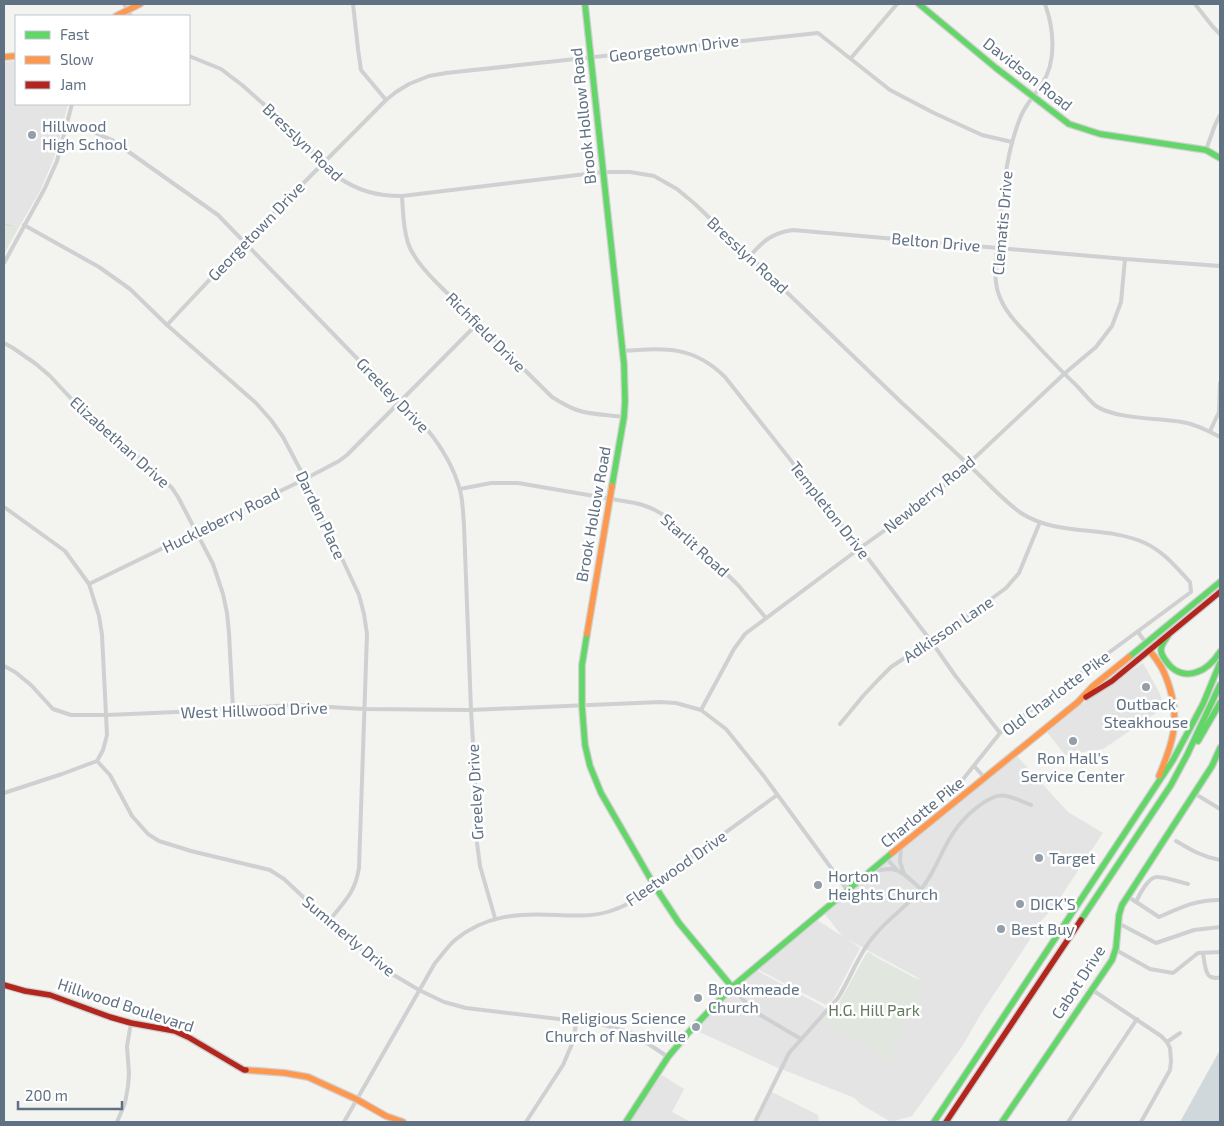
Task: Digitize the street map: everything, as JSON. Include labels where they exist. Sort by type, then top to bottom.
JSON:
[{"type":"main road","points":[[118,15],[140,4]]},
{"type":"main road","name":"Brook Hollow Road","points":[[585,4],[626,401],[582,665],[582,706],[585,745],[595,781],[654,885],[679,923],[732,987]]},
{"type":"main road","name":"Davidson Road","points":[[919,4],[996,68],[1069,124],[1116,137],[1206,150],[1220,158]]},
{"type":"main road","name":"Charlotte Pike","points":[[1078,702],[1093,686],[1220,582]]},
{"type":"main road","name":"Charlotte Pike","points":[[626,1122],[668,1057],[732,987],[886,858],[1078,702],[1112,681],[1220,592]]},
{"type":"main road","points":[[1168,636],[1162,644],[1162,655],[1171,669],[1179,672],[1190,674],[1201,671],[1208,667],[1220,652]]},
{"type":"main road","points":[[1146,644],[1164,670],[1174,698],[1177,715],[1171,747],[1146,802]]},
{"type":"main road","points":[[934,1122],[1173,760],[1202,704],[1220,663]]},
{"type":"main road","points":[[946,1122],[1171,785],[1220,685]]},
{"type":"main road","points":[[1187,755],[1204,732],[1220,703]]},
{"type":"main road","name":"Cabot Drive","points":[[1002,1122],[1112,960],[1116,950],[1119,915],[1122,904],[1212,766],[1220,748]]},
{"type":"main road","name":"Hillwood Boulevard","points":[[4,985],[50,995],[131,1023],[156,1027],[184,1035],[244,1070],[308,1077],[356,1099],[386,1116],[403,1122]]},
{"type":"street","points":[[124,4],[130,15]]},
{"type":"street","points":[[353,4],[361,70],[386,100]]},
{"type":"street","points":[[851,58],[897,4]]},
{"type":"street","name":"Clematis Drive","points":[[1045,4],[1052,27],[1050,66],[1044,82],[1021,115],[1012,142],[1004,180],[996,283],[1003,305],[1008,314],[1097,406],[1112,413],[1184,422],[1210,431],[1220,437]]},
{"type":"street","points":[[1195,4],[1220,34]]},
{"type":"street","name":"Georgetown Drive","points":[[167,325],[244,243],[386,100],[410,84],[429,76],[818,33],[890,90],[982,135],[1012,142]]},
{"type":"street","name":"Bresslyn Road","points":[[190,56],[221,69],[242,85],[340,178],[364,191],[402,196],[603,172],[640,173],[654,176],[666,182],[677,189],[750,256],[944,443],[1020,512],[1040,522],[1060,527],[1107,532],[1129,537],[1146,543],[1171,561],[1190,582],[1190,592],[1138,632]]},
{"type":"street","points":[[4,263],[45,188],[57,161],[72,105]]},
{"type":"street","points":[[1206,150],[1220,115]]},
{"type":"street","name":"Greeley Drive","points":[[67,123],[112,140],[218,215],[377,378],[420,419],[439,444],[460,489],[462,500],[475,774],[476,835],[480,866],[495,918]]},
{"type":"street","name":"Richfield Drive","points":[[402,196],[406,233],[414,256],[423,268],[477,324],[552,397],[566,406],[586,412],[624,417]]},
{"type":"street","name":"Darden Place","points":[[24,225],[100,267],[138,296],[167,325],[256,403],[283,437],[305,479],[318,512],[359,595],[367,634],[359,868],[356,882],[349,897],[329,921]]},
{"type":"street","name":"Belton Drive","points":[[750,256],[766,239],[783,231],[793,230],[1220,266]]},
{"type":"street","name":"Newberry Road","points":[[701,710],[734,649],[745,634],[930,498],[1064,374],[1096,347],[1112,326],[1121,302],[1125,259]]},
{"type":"street","name":"Huckleberry Road","points":[[89,584],[305,479],[347,456],[477,324]]},
{"type":"street","name":"Elizabethan Drive","points":[[4,343],[38,366],[78,406],[149,466],[172,488],[180,500],[213,564],[223,594],[229,632],[233,709]]},
{"type":"street","name":"Templeton Drive","points":[[622,351],[648,349],[676,350],[695,356],[715,367],[731,384],[860,548],[1000,733]]},
{"type":"street","points":[[1210,431],[1219,412],[1220,383]]},
{"type":"street","name":"Starlit Road","points":[[460,489],[491,482],[518,483],[610,498],[653,508],[666,516],[738,585],[766,618]]},
{"type":"street","points":[[4,506],[65,551],[89,584],[99,616],[102,635],[107,735],[104,750],[97,761],[4,793]]},
{"type":"street","name":"Adkisson Lane","points":[[840,724],[863,696],[892,667],[1006,588],[1019,573],[1040,522]]},
{"type":"street","points":[[1138,632],[1146,644]]},
{"type":"street","name":"Old Charlotte Pike","points":[[960,783],[1000,733],[1138,632]]},
{"type":"street","name":"West Hillwood Drive","points":[[4,666],[31,685],[53,709],[71,715],[106,715],[293,705],[365,709],[471,710],[660,702],[676,703],[701,710]]},
{"type":"street","points":[[701,710],[726,729],[763,775],[848,891]]},
{"type":"street","name":"Summerly Drive","points":[[97,761],[110,775],[132,816],[148,834],[159,841],[191,851],[270,870],[284,879],[347,938],[392,974],[419,990],[444,1002],[466,1008],[601,1024],[632,1033],[668,1057]]},
{"type":"street","points":[[974,766],[985,778]]},
{"type":"street","points":[[1194,793],[1220,809]]},
{"type":"street","name":"Fleetwood Drive","points":[[344,1122],[435,962],[455,940],[495,918],[529,914],[588,915],[604,913],[622,906],[654,885],[777,795]]},
{"type":"street","points":[[755,1122],[789,1053],[838,998],[865,947],[921,889],[934,870],[950,837],[960,824],[983,803],[998,796],[1006,796],[1030,805]]},
{"type":"street","points":[[1176,841],[1208,858],[1220,860]]},
{"type":"street","points":[[901,847],[900,862],[904,874]]},
{"type":"street","points":[[886,858],[898,872]]},
{"type":"street","points":[[870,872],[892,869],[904,874],[921,889]]},
{"type":"street","points":[[1136,902],[1140,893],[1152,879],[1157,877],[1188,884]]},
{"type":"street","points":[[1127,896],[1159,917],[1189,904],[1206,900],[1220,900]]},
{"type":"street","points":[[1118,923],[1156,943],[1194,930],[1220,927]]},
{"type":"street","points":[[1116,950],[1150,969],[1173,973],[1198,953],[1220,952]]},
{"type":"street","points":[[1203,953],[1208,976],[1220,978]]},
{"type":"street","points":[[732,987],[757,1013],[801,1040]]},
{"type":"street","points":[[1091,989],[1161,1036],[1170,1048],[1170,1070],[1141,1122]]},
{"type":"street","points":[[1068,1122],[1137,1019]]},
{"type":"street","points":[[526,1122],[563,1065],[572,1044],[577,1020]]},
{"type":"street","points":[[116,1122],[125,1103],[128,1086],[127,1046],[131,1023]]},
{"type":"street","points":[[1167,1042],[1180,1033]]},
{"type":"shaded area","name":"Hillwood High School","points":[[15,61],[15,105],[68,105],[56,152],[49,170],[40,191],[19,227],[4,219],[4,62]]},
{"type":"shaded area","points":[[1143,663],[1165,707],[1103,749],[1065,755],[1047,732],[1076,708]]},
{"type":"shaded area","points":[[1016,755],[1068,812],[1103,833],[1056,904],[1042,920],[963,1045],[912,1116],[891,1122],[859,1103],[855,1098],[776,1067],[695,1030],[724,999],[756,970],[822,1006],[881,1051],[922,980],[847,939],[860,948],[833,1000],[826,1005],[757,969],[817,920],[842,936],[824,913]]},
{"type":"shaded area","points":[[1220,1050],[1220,1122],[1180,1122]]},
{"type":"shaded area","points":[[662,1075],[684,1089],[672,1112],[691,1122],[629,1122],[641,1102]]},
{"type":"shaded area","points":[[772,1092],[818,1115],[819,1122],[757,1122]]},
{"type":"green space","points":[[4,219],[19,227],[4,254]]},
{"type":"green space","name":"H.G. Hill Park","points":[[868,952],[915,978],[923,980],[890,1056],[887,1060],[881,1062],[875,1062],[879,1053],[823,1023],[825,1018],[836,1007]]},
{"type":"waterway","points":[[4,224],[11,226]]},
{"type":"traffic: fast","points":[[585,4],[624,364],[624,417],[612,486]]},
{"type":"traffic: fast","points":[[919,4],[996,68],[1069,124],[1100,134],[1206,150],[1220,158]]},
{"type":"traffic: fast","points":[[1129,657],[1220,582]]},
{"type":"traffic: fast","points":[[587,634],[582,665],[582,706],[585,745],[590,766],[601,793],[654,885],[679,923],[732,987]]},
{"type":"traffic: fast","points":[[1168,636],[1163,643],[1161,653],[1169,665],[1179,672],[1188,674],[1201,671],[1220,652]]},
{"type":"traffic: fast","points":[[934,1122],[1173,760],[1203,704],[1220,663]]},
{"type":"traffic: fast","points":[[1081,920],[1171,785],[1220,685]]},
{"type":"traffic: fast","points":[[1198,741],[1220,703]]},
{"type":"traffic: fast","points":[[1002,1122],[1112,960],[1116,948],[1119,915],[1122,905],[1212,766],[1220,748]]},
{"type":"traffic: fast","points":[[626,1122],[668,1057],[732,987],[892,853]]},
{"type":"traffic: slow","points":[[118,15],[140,4]]},
{"type":"traffic: slow","points":[[4,57],[15,56]]},
{"type":"traffic: slow","points":[[587,634],[612,486]]},
{"type":"traffic: slow","points":[[1150,651],[1166,678],[1173,701],[1174,712],[1171,744],[1159,776]]},
{"type":"traffic: slow","points":[[892,853],[1078,702],[1093,686],[1129,657]]},
{"type":"traffic: slow","points":[[246,1070],[308,1077],[356,1099],[386,1116],[403,1122]]},
{"type":"traffic: jam","points":[[1086,697],[1112,681],[1220,592]]},
{"type":"traffic: jam","points":[[946,1122],[1081,920]]},
{"type":"traffic: jam","points":[[4,985],[50,995],[131,1023],[175,1031],[246,1070]]},
{"type":"place","name":"Hillwood High School","points":[[32,135]]},
{"type":"place","name":"Outback Steakhouse","points":[[1146,687]]},
{"type":"place","name":"Ron Hall's Service Center","points":[[1073,741]]},
{"type":"place","name":"Target","points":[[1039,858]]},
{"type":"place","name":"Horton Heights Church","points":[[818,885]]},
{"type":"place","name":"DICK’S","points":[[1020,904]]},
{"type":"place","name":"Best Buy","points":[[1001,929]]},
{"type":"place","name":"Brookmeade Church","points":[[698,998]]},
{"type":"place","name":"Religious Science Church of Nashville","points":[[696,1027]]}]
